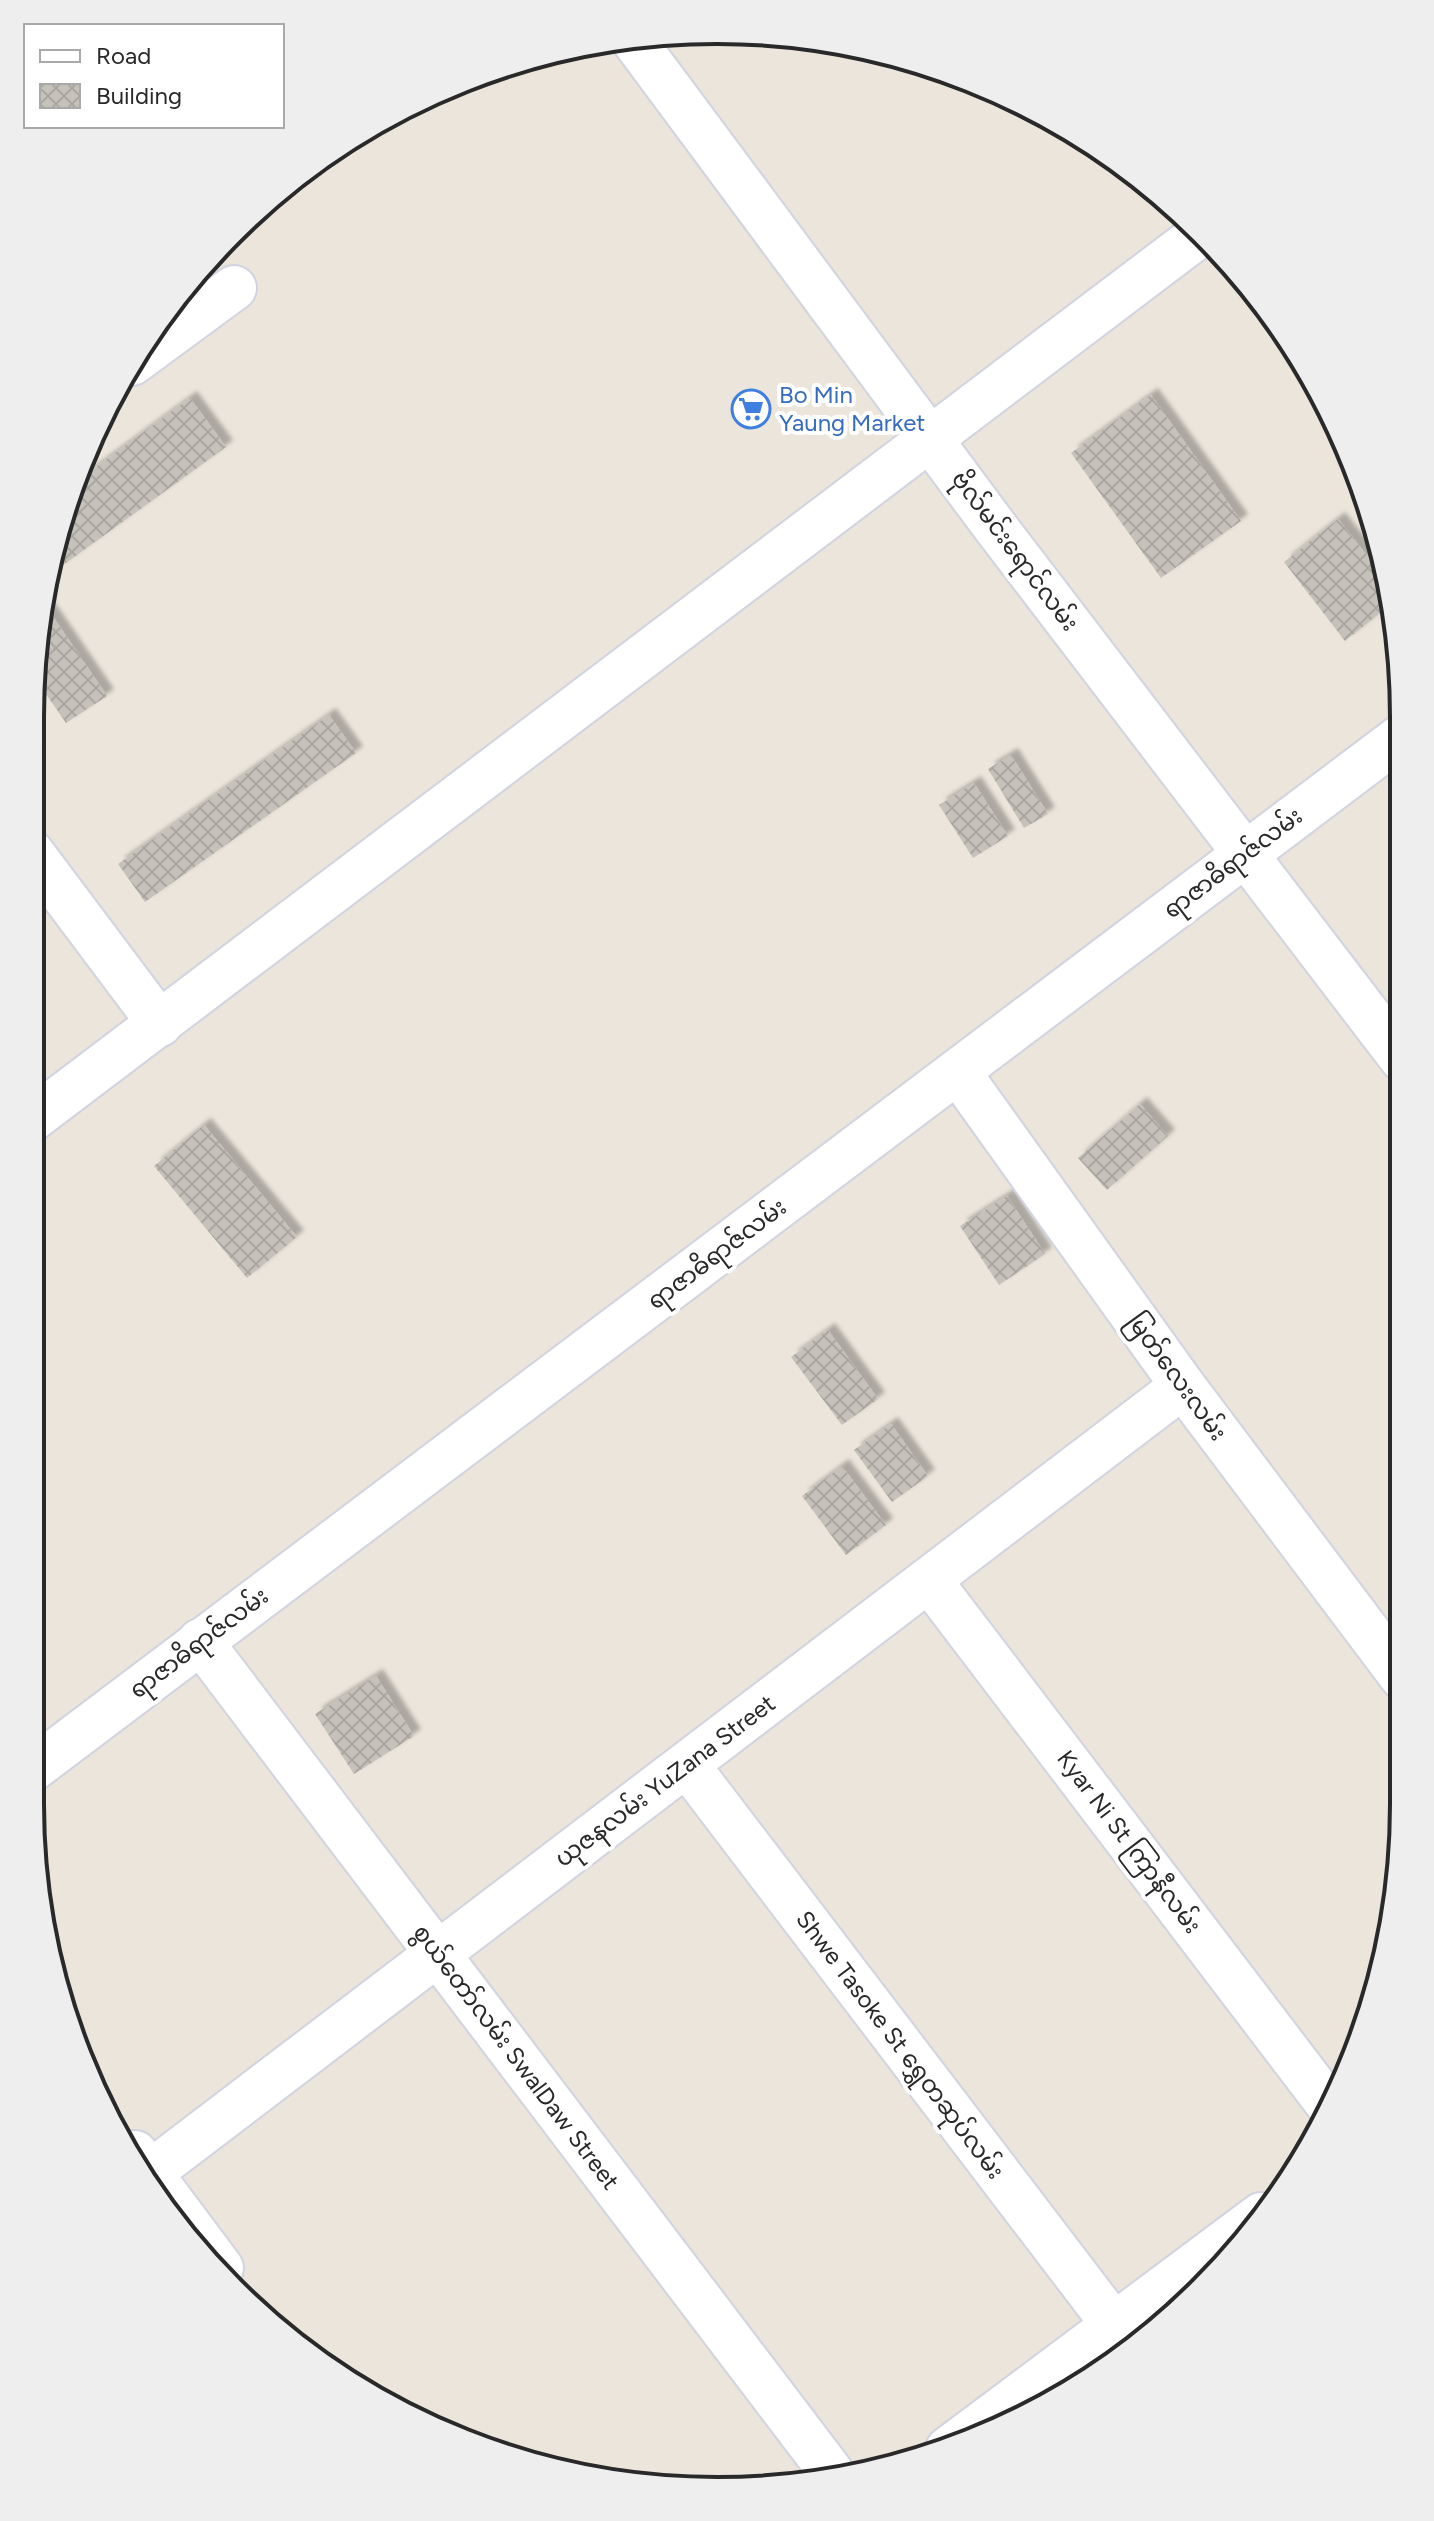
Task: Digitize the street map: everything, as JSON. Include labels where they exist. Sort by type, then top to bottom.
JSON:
[{"type":"street","name":"ဗိုလ်မင်းရောင်လမ်း","points":[[640,49],[996,528],[1390,1044]]},
{"type":"street","points":[[44,1110],[1192,240]]},
{"type":"street","points":[[155,346],[234,288]]},
{"type":"street","name":"ရာဇာဓိရာဇ်လမ်း","points":[[44,1760],[958,1072],[1230,838],[1390,743]]},
{"type":"street","points":[[44,869],[160,1024]]},
{"type":"street","name":"မြတ်လေးလမ်း","points":[[958,1072],[1183,1386],[1390,1661]]},
{"type":"street","name":"ယုဇနလမ်း YuZana Street","points":[[148,2164],[438,1954],[1183,1386]]},
{"type":"street","name":"Kyar Ni St ကြာနီလမ်း","points":[[929,1580],[1323,2097]]},
{"type":"street","name":"စွယ်တော်လမ်း SwalDaw Street","points":[[200,1641],[827,2467]]},
{"type":"street","name":"Shwe Tasoke St ရွှေတဆုပ်လမ်း","points":[[687,1765],[1114,2325]]},
{"type":"street","points":[[985,2422],[1233,2236]]},
{"type":"building","points":[[1151,395],[1241,521],[1161,578],[1071,453]]},
{"type":"building","points":[[190,398],[226,447],[62,566],[91,471]]},
{"type":"building","points":[[1338,519],[1371,561],[1381,612],[1345,641],[1284,562]]},
{"type":"building","points":[[52,616],[107,696],[66,723],[45,692]]},
{"type":"building","points":[[329,715],[356,753],[145,902],[118,864]]},
{"type":"building","points":[[1011,755],[1048,814],[1024,828],[988,769]]},
{"type":"building","points":[[974,783],[1008,836],[973,858],[939,805]]},
{"type":"building","points":[[1140,1104],[1168,1136],[1107,1190],[1078,1158]]},
{"type":"building","points":[[204,1125],[297,1237],[247,1278],[154,1166]]},
{"type":"building","points":[[1007,1196],[1045,1254],[999,1285],[960,1226]]},
{"type":"building","points":[[828,1330],[878,1399],[842,1425],[791,1357]]},
{"type":"building","points":[[891,1424],[928,1476],[892,1502],[854,1450]]},
{"type":"building","points":[[842,1466],[886,1525],[846,1555],[802,1496]]},
{"type":"building","points":[[376,1676],[414,1736],[354,1774],[315,1714]]},
{"type":"place","name":"Bo Min Yaung Market","points":[[751,409]]}]
